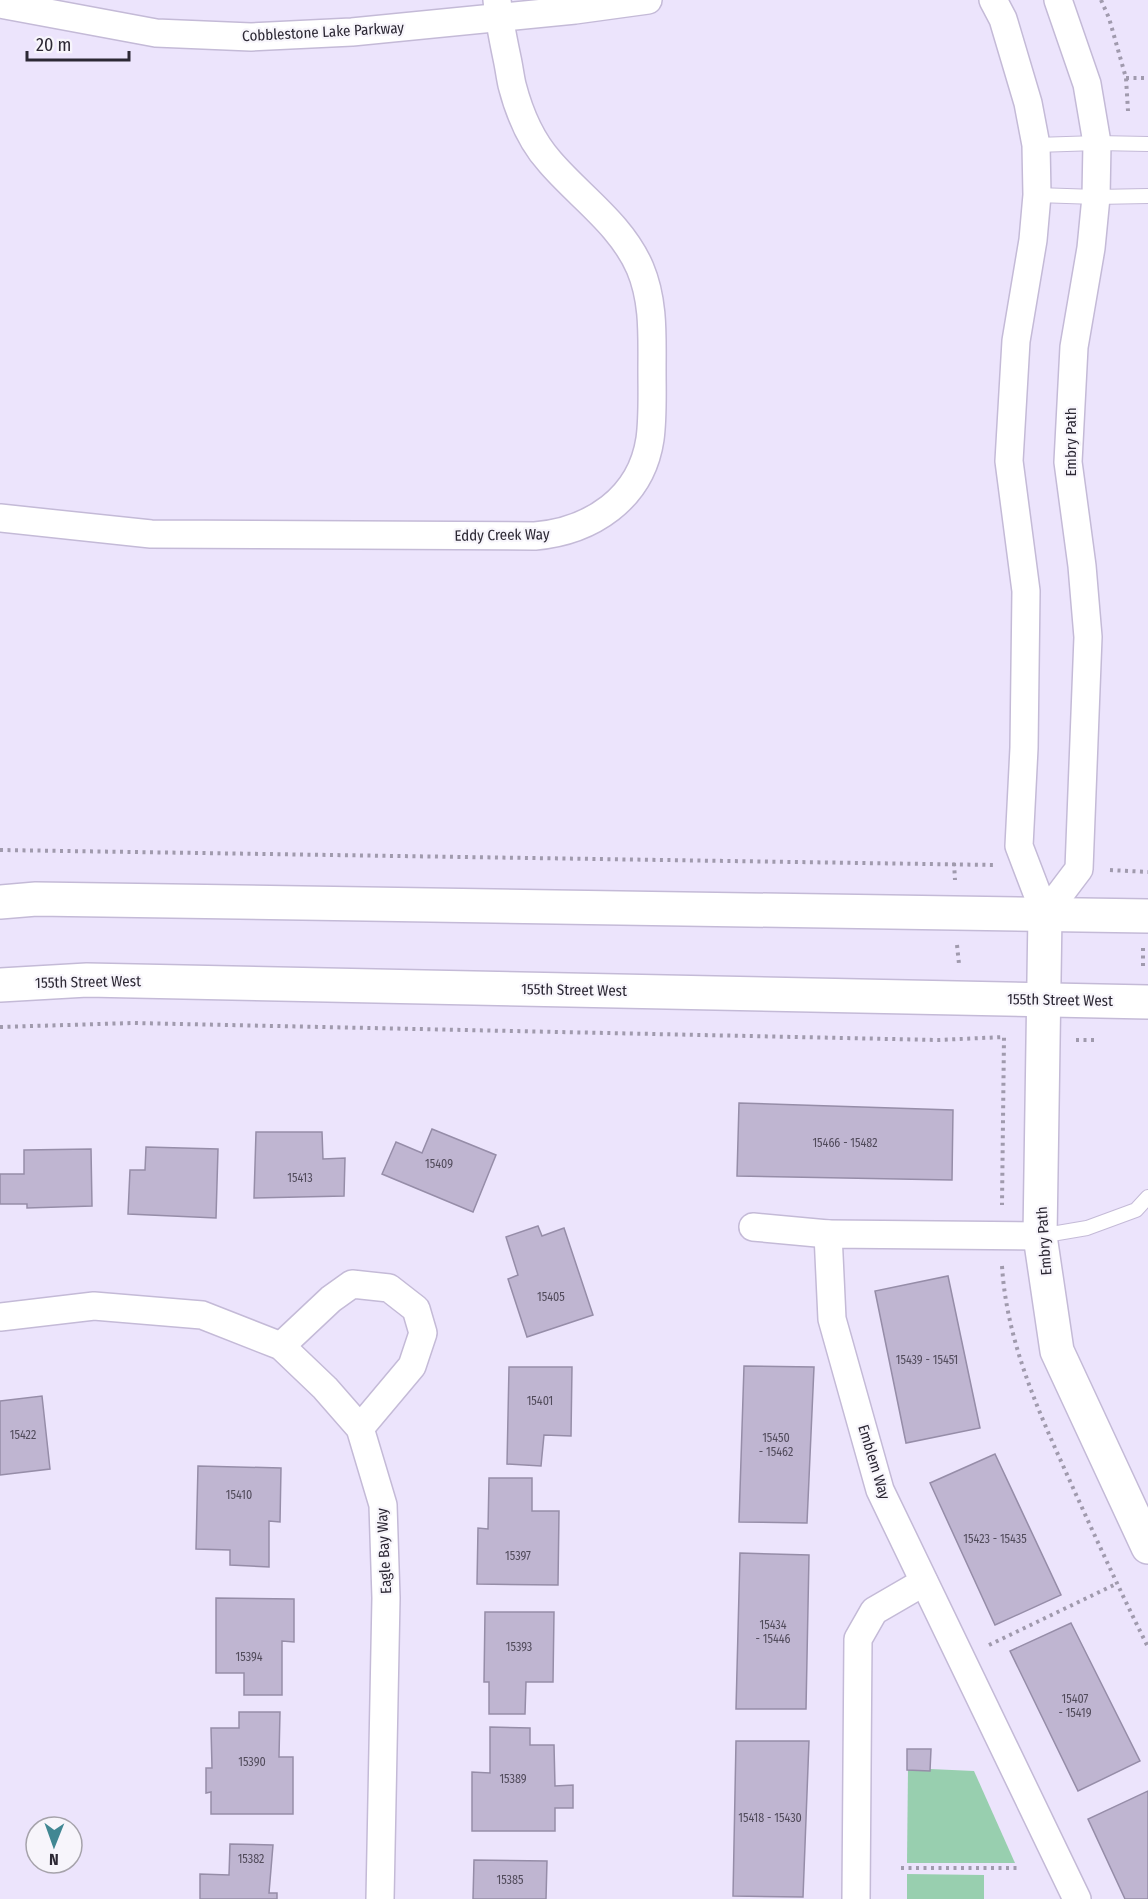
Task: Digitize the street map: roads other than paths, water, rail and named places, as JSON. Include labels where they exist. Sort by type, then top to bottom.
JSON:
[{"type":"street","name":"Cobblestone Lake Parkway","points":[[0,4],[156,33],[208,37],[251,37],[352,32],[498,9],[648,0]]},
{"type":"street","name":"Embry Path","points":[[993,0],[1003,19],[1028,103],[1036,145],[1037,195],[1033,240],[1016,341],[1009,461],[1026,591],[1024,748],[1019,846],[1045,914],[1040,1236],[1057,1351],[1148,1546]]},
{"type":"street","name":"Embry Path","points":[[1045,914],[1079,869],[1088,637],[1082,566],[1068,462],[1074,347],[1091,248],[1096,197],[1097,143],[1087,84],[1058,0]]},
{"type":"street","name":"Eddy Creek Way","points":[[0,518],[151,534],[535,536],[565,532],[592,521],[624,495],[644,461],[650,441],[652,330],[647,288],[631,249],[619,231],[548,160],[532,137],[520,112],[512,85],[498,9]]},
{"type":"street","points":[[0,902],[36,899],[1145,916]]},
{"type":"street","name":"155th Street West","points":[[0,986],[99,980],[1139,1001]]},
{"type":"street","points":[[753,1227],[828,1234],[1040,1236]]},
{"type":"street","name":"Emblem Way","points":[[828,1234],[832,1319],[880,1490],[1077,1899]]},
{"type":"street","points":[[281,1346],[331,1299],[352,1284],[389,1288],[416,1309],[423,1332],[412,1366],[360,1428]]},
{"type":"street","name":"Eagle Bay Way","points":[[0,1317],[94,1306],[202,1315],[281,1346],[325,1388],[360,1428],[383,1505],[386,1598],[380,1899]]},
{"type":"street","points":[[856,1899],[858,1639],[874,1611],[924,1582]]},
{"type":"lane","points":[[1036,145],[1148,144]]},
{"type":"lane","points":[[1037,195],[1148,196]]},
{"type":"lane","points":[[1040,1236],[1087,1228],[1126,1214],[1136,1210],[1148,1197]]}]
